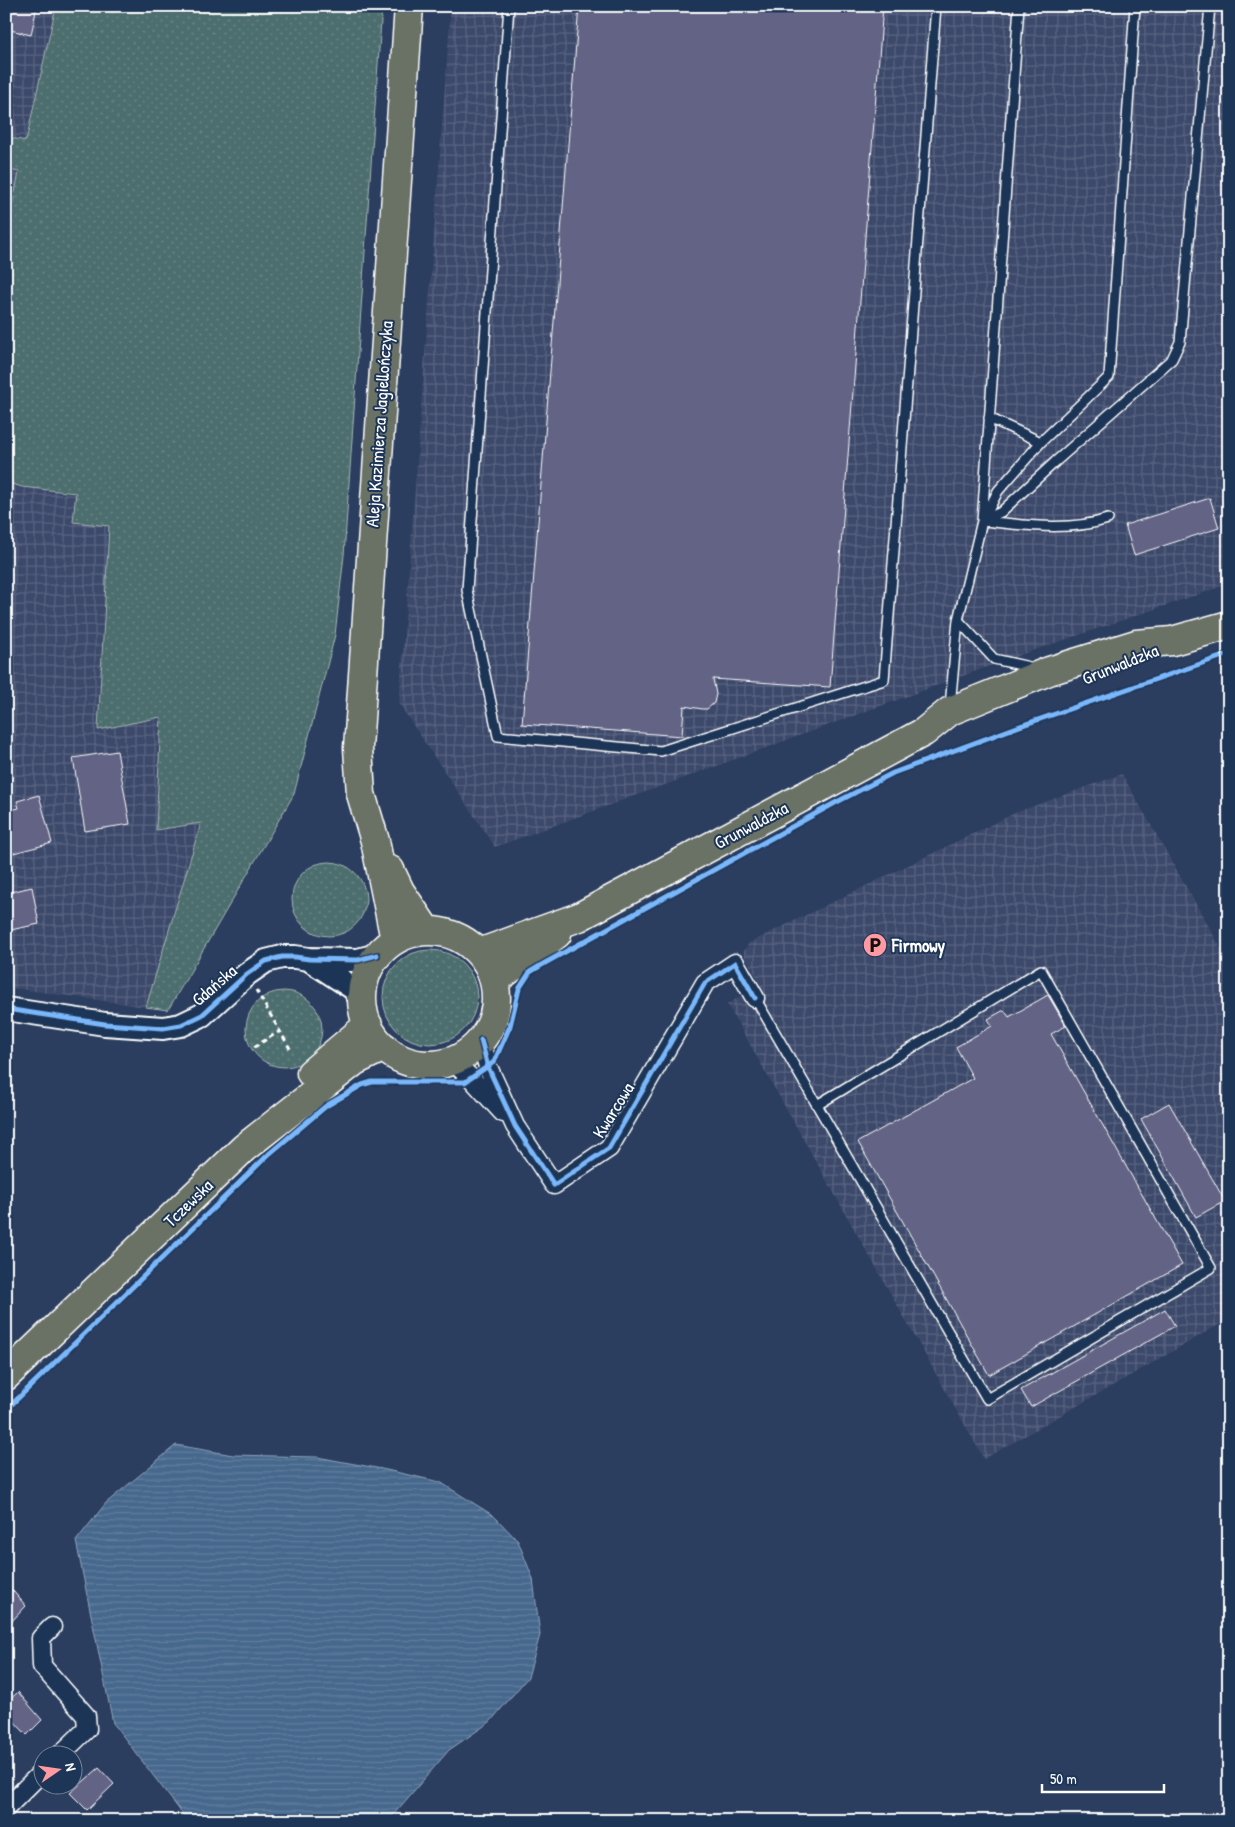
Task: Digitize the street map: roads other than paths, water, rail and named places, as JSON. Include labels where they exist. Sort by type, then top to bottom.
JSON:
[{"type":"main road","name":"Aleja Kazimierza Jagiellończyka","points":[[408,6],[358,748],[361,794],[375,841],[400,891],[427,931]]},
{"type":"main road","name":"Grunwaldzka","points":[[494,981],[578,918],[924,732],[950,711],[1049,671],[1136,644],[1172,641],[1229,625]]},
{"type":"main road","name":"Grunwaldzka","points":[[924,732],[955,727],[1009,704],[1148,656],[1172,641]]},
{"type":"main road","name":"Aleja Kazimierza Jagiellończyka","points":[[375,841],[386,948]]},
{"type":"main road","name":"Grunwaldzka","points":[[478,952],[578,918]]},
{"type":"main road","points":[[427,931],[455,936],[464,940],[478,952],[488,966],[494,981],[496,997],[495,1012],[490,1027],[481,1040],[463,1056],[452,1061],[434,1065],[416,1064],[399,1057],[384,1047],[374,1037],[365,1013],[366,976],[386,948],[410,933],[427,931]]},
{"type":"main road","name":"Tczewska","points":[[6,1353],[365,1013]]},
{"type":"main road","name":"Tczewska","points":[[6,1376],[244,1148],[355,1061],[384,1047]]},
{"type":"street","name":"Gdańska","points":[[6,1009],[105,1024],[163,1028],[181,1025],[202,1015],[247,974],[266,961],[282,956],[309,959],[358,960],[386,948]]},
{"type":"street","name":"Gdańska","points":[[309,959],[353,988],[365,1013]]},
{"type":"street","name":"Kwarcowa","points":[[481,1040],[488,1067],[515,1126],[554,1185],[609,1148],[705,983],[734,963],[755,998]]},
{"type":"street","name":"Kwarcowa","points":[[452,1061],[471,1078],[515,1126]]},
{"type":"street","points":[[52,1627],[41,1638],[42,1666],[86,1716],[86,1729],[70,1744]]},
{"type":"street","points":[[6,1808],[32,1782]]},
{"type":"lane","points":[[509,6],[467,590],[498,736],[660,751],[884,680],[936,6]]},
{"type":"lane","points":[[950,711],[958,620],[982,521],[1019,6]]},
{"type":"lane","points":[[982,521],[998,491],[1040,442],[1109,377],[1135,6]]},
{"type":"lane","points":[[982,521],[1001,512],[1172,359],[1176,353],[1180,342],[1210,6]]},
{"type":"lane","points":[[989,418],[1040,442]]},
{"type":"lane","points":[[982,521],[1032,526],[1085,525],[1108,519]]},
{"type":"lane","points":[[958,620],[994,659],[1049,671]]},
{"type":"lane","points":[[755,998],[987,1399],[1210,1268],[1041,970],[817,1105]]},
{"type":"place","name":"Firmowy","points":[[875,945]]}]
